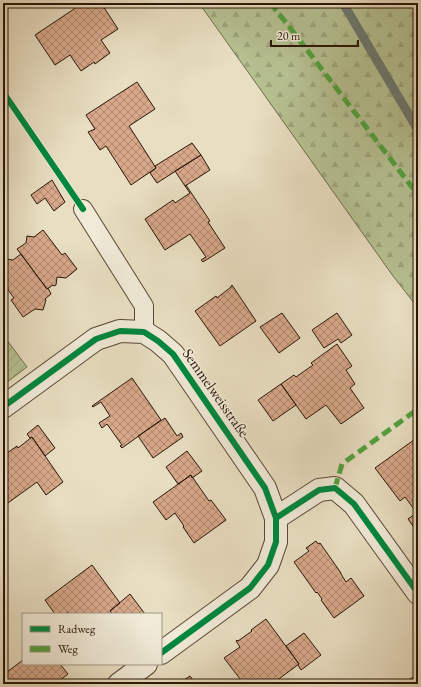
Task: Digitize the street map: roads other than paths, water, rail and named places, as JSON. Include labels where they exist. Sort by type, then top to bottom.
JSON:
[{"type":"street","points":[[3,407],[96,339],[120,331],[144,332]]},
{"type":"street","name":"Semmelweisstraße","points":[[144,332],[158,341],[173,354],[265,488],[276,518],[276,542],[268,565],[250,588],[162,652]]},
{"type":"street","points":[[276,518],[319,490],[336,488],[354,504],[418,593]]},
{"type":"street","points":[[119,684],[145,665]]},
{"type":"lane","points":[[83,209],[144,306],[144,332]]},
{"type":"waterway","points":[[343,3],[418,130]]}]
